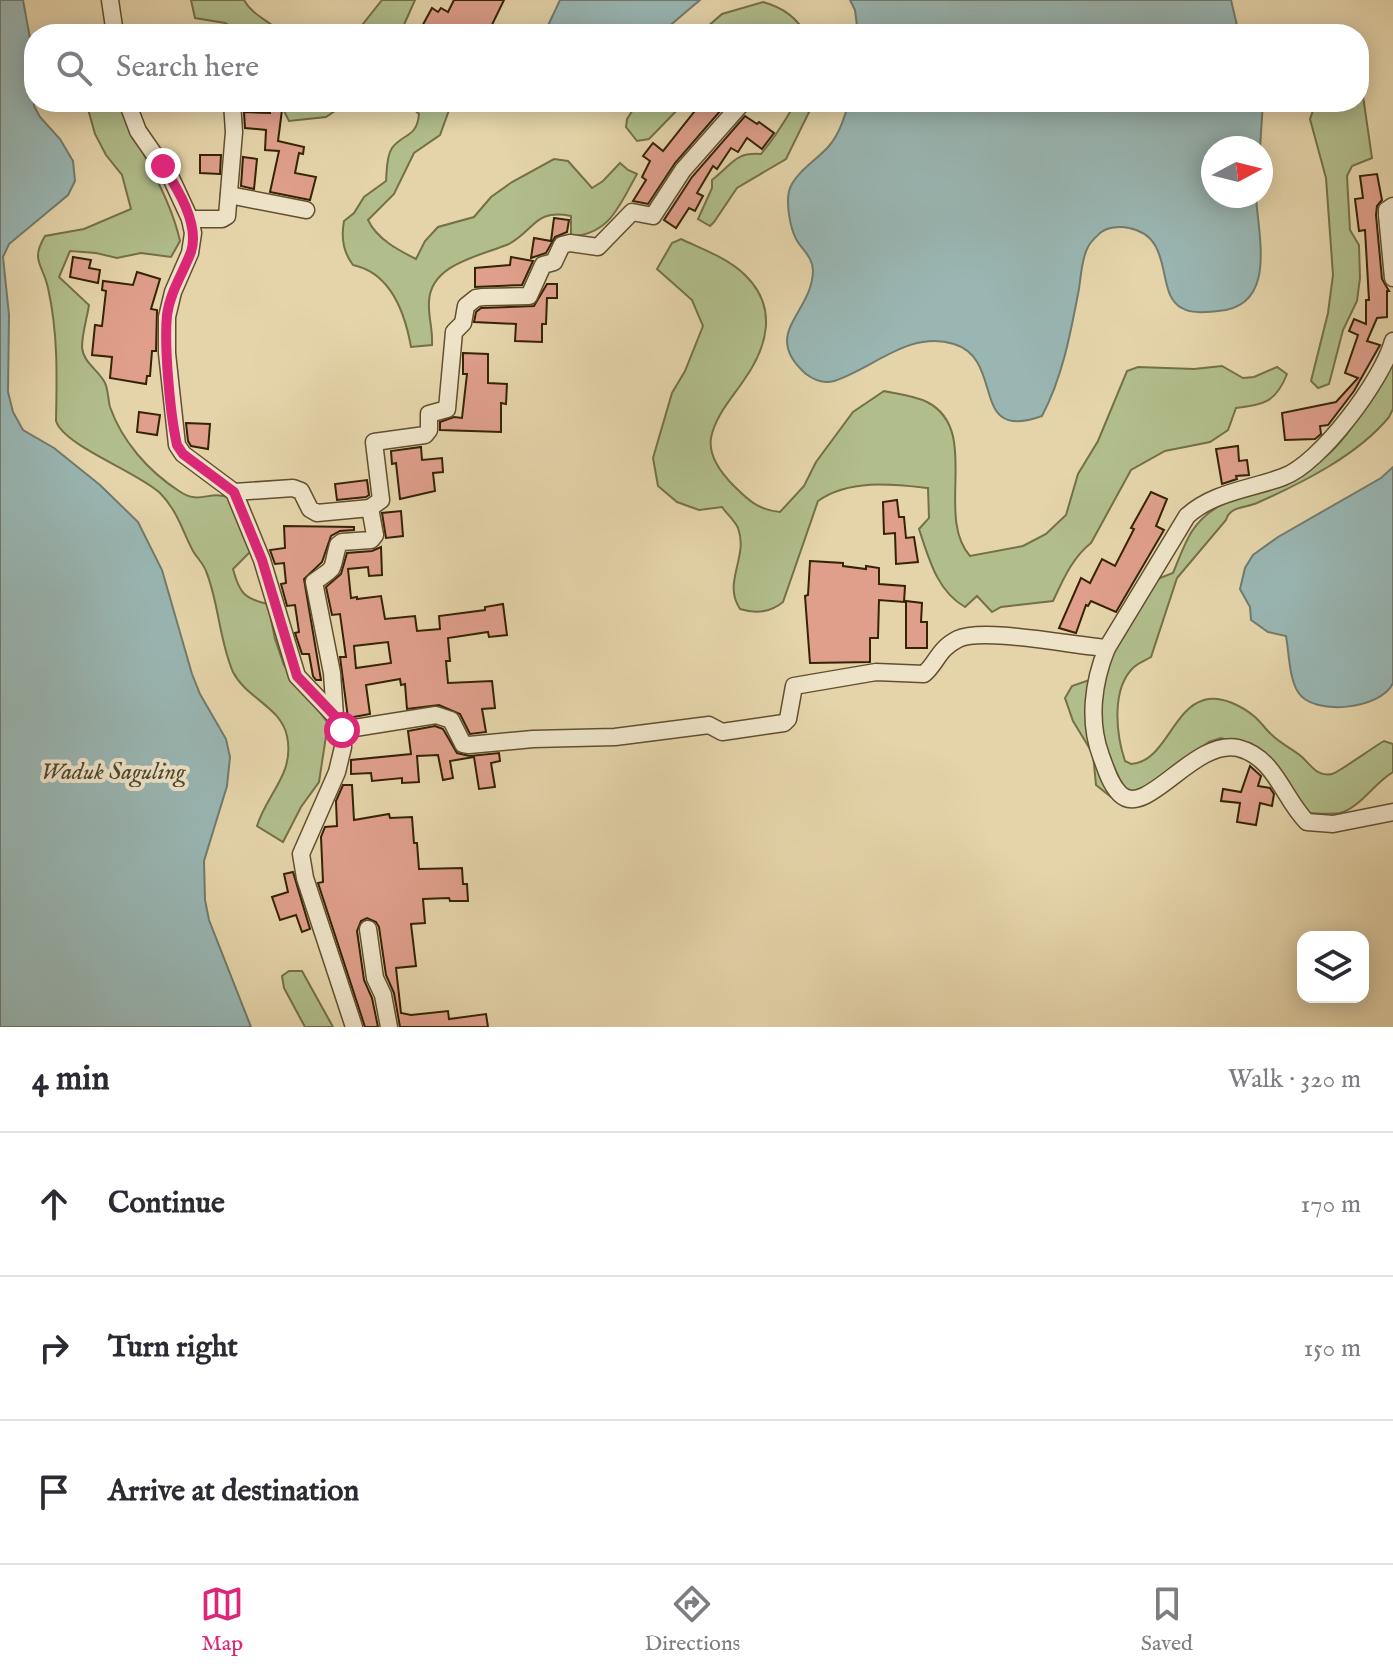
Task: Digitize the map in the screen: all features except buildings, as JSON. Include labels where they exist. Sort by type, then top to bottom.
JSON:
[{"type":"street","points":[[110,0],[114,24]]},
{"type":"street","points":[[131,112],[138,131],[172,180],[190,219],[193,244],[173,292],[167,317],[167,353],[176,439],[183,454],[234,492],[262,560],[297,676],[339,723]]},
{"type":"street","points":[[190,219],[226,218],[234,132],[233,112]]},
{"type":"street","points":[[234,492],[293,488],[301,491],[310,509],[317,513],[370,508],[381,500],[374,442],[425,435],[429,430],[429,414],[447,409],[454,332],[463,323],[466,306],[476,298],[529,296],[543,265],[554,262],[562,245],[570,243],[598,247],[632,212],[653,216],[683,170],[734,112]]},
{"type":"street","points":[[229,195],[306,210]]},
{"type":"street","points":[[1393,206],[1387,210],[1387,215],[1393,278]]},
{"type":"street","points":[[1393,341],[1390,354],[1365,395],[1316,457],[1286,476],[1199,505],[1187,516],[1107,648],[1098,678],[1093,720],[1109,777],[1122,796],[1130,799],[1157,790],[1199,755],[1221,747],[1237,748],[1253,754],[1269,767],[1307,822],[1333,824],[1393,812]]},
{"type":"street","points":[[354,1027],[305,878],[301,854],[337,772],[343,747],[314,582],[330,574],[336,551],[342,542],[371,540],[375,535],[370,508]]},
{"type":"street","points":[[339,723],[436,715],[451,720],[463,744],[469,745],[533,739],[615,737],[709,725],[722,732],[784,723],[788,719],[794,686],[876,672],[924,674],[937,654],[966,637],[1012,637],[1107,648]]},
{"type":"street","points":[[368,929],[375,978],[383,995],[389,1027]]},
{"type":"green space","points":[[191,0],[244,0],[270,24],[227,24],[195,18]]},
{"type":"green space","points":[[382,0],[415,0],[404,24],[363,24]]},
{"type":"green space","points":[[763,2],[788,14],[799,24],[710,24],[722,14]]},
{"type":"green space","points":[[89,112],[125,112],[161,188],[180,241],[171,257],[141,253],[117,258],[70,251],[59,277],[89,305],[83,353],[105,383],[110,407],[121,432],[147,465],[187,495],[230,498],[250,552],[233,569],[238,583],[248,597],[268,604],[284,665],[328,723],[319,782],[301,807],[283,842],[257,826],[284,772],[287,736],[278,717],[246,689],[233,672],[205,568],[175,513],[160,493],[73,440],[56,421],[55,338],[48,288],[38,251],[45,236],[84,229],[131,209],[122,175],[95,134]]},
{"type":"green space","points":[[284,112],[333,112],[326,117],[289,121]]},
{"type":"green space","points":[[417,112],[448,112],[440,135],[414,153],[394,194],[368,220],[382,238],[416,259],[425,241],[438,227],[474,217],[491,197],[554,159],[568,161],[592,188],[620,163],[637,174],[619,207],[605,224],[595,230],[571,236],[571,216],[550,215],[509,244],[447,270],[432,289],[429,302],[432,345],[411,347],[405,321],[394,296],[377,276],[353,265],[345,250],[343,233],[344,221],[354,213],[364,197],[386,181],[392,148],[412,131],[419,114]]},
{"type":"green space","points":[[632,112],[675,112],[649,139],[637,141],[626,127]]},
{"type":"green space","points":[[790,112],[809,112],[786,159],[737,188],[710,226],[698,219],[712,188],[712,180],[739,157],[761,154]]},
{"type":"green space","points":[[1312,112],[1365,112],[1372,158],[1352,166],[1347,176],[1350,230],[1359,245],[1357,301],[1343,330],[1329,384],[1318,388],[1311,381],[1328,313],[1333,275],[1326,178],[1310,119]]},
{"type":"green space","points":[[681,239],[714,254],[745,275],[755,287],[766,313],[764,340],[759,354],[720,415],[711,438],[714,458],[729,481],[755,504],[780,512],[804,486],[816,462],[853,412],[884,391],[917,398],[943,415],[952,432],[956,519],[960,539],[970,556],[1023,546],[1046,534],[1066,515],[1078,474],[1098,441],[1127,371],[1138,367],[1194,369],[1222,366],[1243,378],[1254,377],[1277,367],[1287,374],[1278,391],[1268,400],[1236,408],[1228,430],[1210,442],[1165,451],[1131,470],[1091,543],[1073,562],[1053,601],[1001,607],[992,612],[977,596],[965,607],[941,583],[919,529],[929,518],[928,488],[871,485],[843,489],[818,501],[783,602],[768,610],[746,611],[740,609],[735,599],[734,579],[741,539],[737,525],[722,507],[699,510],[677,502],[658,486],[653,458],[672,393],[685,371],[703,326],[692,300],[657,269],[672,243]]},
{"type":"green space","points":[[1393,349],[1393,409],[1376,431],[1328,467],[1257,503],[1231,512],[1177,578],[1151,657],[1136,666],[1122,687],[1118,725],[1125,761],[1131,764],[1143,761],[1161,745],[1193,705],[1217,699],[1231,702],[1250,713],[1319,772],[1335,773],[1384,741],[1393,744],[1393,772],[1347,810],[1336,814],[1306,813],[1247,746],[1221,738],[1209,742],[1138,792],[1111,797],[1096,785],[1093,754],[1073,721],[1065,698],[1072,686],[1104,675],[1139,586],[1173,573],[1194,529],[1217,504],[1280,481],[1328,455],[1361,413]]},
{"type":"green space","points":[[289,971],[302,971],[333,1027],[305,1027],[284,988],[282,976]]},
{"type":"water","name":"Waduk Saguling","points":[[0,0],[23,0],[27,24],[24,24],[24,112],[37,112],[60,139],[73,161],[75,181],[68,195],[9,244],[3,257],[9,315],[8,392],[13,412],[23,430],[54,448],[100,485],[138,522],[162,570],[192,674],[226,739],[230,757],[227,786],[204,861],[205,900],[209,920],[251,1027],[0,1027]]},
{"type":"water","points":[[560,0],[700,0],[672,24],[549,24]]},
{"type":"water","points":[[850,0],[1231,0],[1237,24],[857,24]]},
{"type":"water","points":[[846,112],[1262,112],[1261,136],[1201,136],[1201,208],[1257,208],[1261,248],[1257,283],[1250,297],[1237,307],[1209,312],[1186,310],[1174,301],[1169,291],[1153,242],[1144,233],[1129,228],[1110,228],[1095,237],[1086,252],[1064,356],[1042,416],[1019,421],[1004,418],[995,409],[979,366],[970,353],[954,344],[938,341],[907,346],[834,381],[816,380],[793,360],[788,347],[792,323],[811,286],[813,266],[794,234],[788,196],[796,178],[833,141]]},
{"type":"water","points":[[1393,467],[1393,683],[1376,699],[1362,704],[1347,707],[1318,705],[1306,700],[1295,686],[1286,636],[1268,632],[1251,620],[1250,607],[1240,589],[1245,568],[1253,555],[1278,537],[1381,478]]},
{"type":"route","points":[[163,166],[181,198],[193,233],[193,244],[173,292],[167,317],[167,353],[177,445],[183,454],[234,492],[262,560],[297,676],[303,686],[335,716],[342,730]]}]
